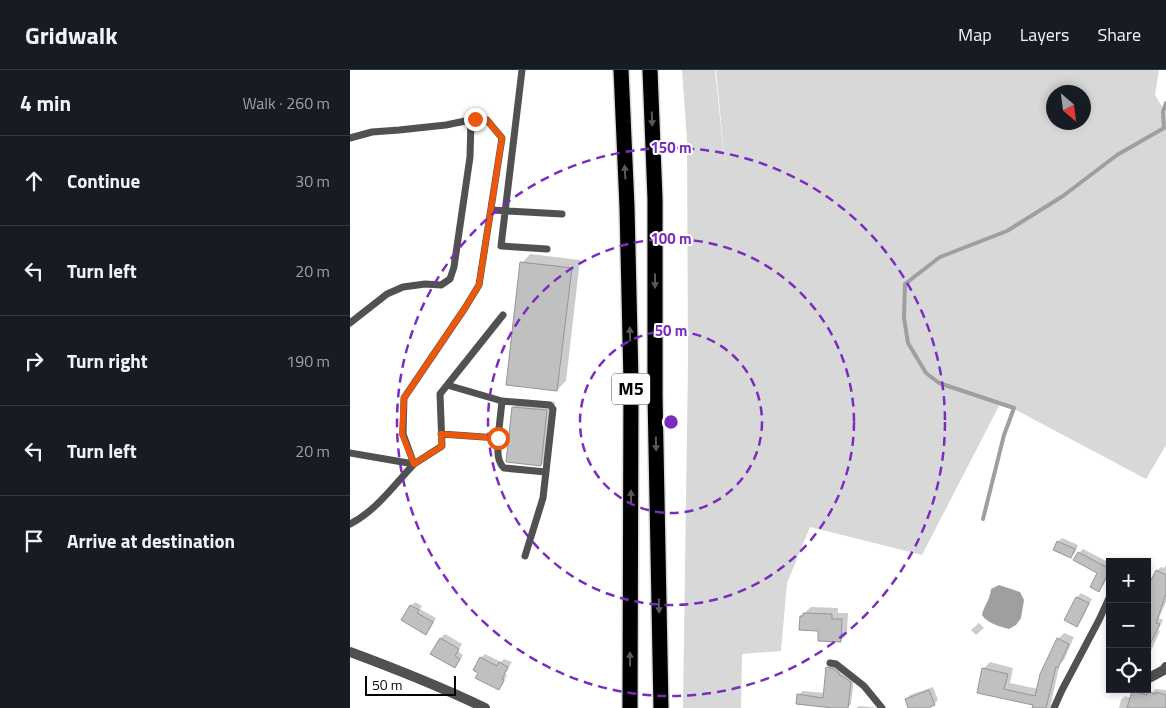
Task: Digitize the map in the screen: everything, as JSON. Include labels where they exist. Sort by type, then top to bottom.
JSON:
[{"type":"highway","name":"M5","points":[[621,70],[627,207],[631,381],[630,708]]},
{"type":"highway","name":"M5","points":[[650,70],[655,200],[655,395],[661,708]]},
{"type":"street","points":[[350,652],[457,694],[485,708]]},
{"type":"street","points":[[1151,677],[1165,670]]},
{"type":"lane","points":[[522,70],[501,246],[547,249]]},
{"type":"lane","points":[[350,324],[386,294],[403,287],[425,284],[441,285],[450,279],[454,267],[470,157],[471,120]]},
{"type":"lane","points":[[350,138],[372,132],[446,125],[471,120],[487,120],[502,138],[479,285],[404,398],[402,434],[414,464]]},
{"type":"lane","points":[[491,210],[562,214]]},
{"type":"lane","points":[[350,524],[374,507],[414,464],[442,446],[440,394],[503,315]]},
{"type":"lane","points":[[447,385],[502,401],[552,406],[553,412],[543,498],[525,556]]},
{"type":"lane","points":[[502,401],[498,438],[500,465],[504,468],[546,472]]},
{"type":"lane","points":[[441,434],[498,438]]},
{"type":"lane","points":[[350,453],[414,464]]},
{"type":"lane","points":[[1054,708],[1107,603]]},
{"type":"lane","points":[[830,662],[836,664],[864,686],[882,708]]},
{"type":"shaded area","points":[[682,70],[715,70],[726,174],[716,70],[1159,70],[1155,95],[1166,113],[1166,445],[1146,479],[1001,402],[922,555],[810,527],[787,583],[781,651],[742,654],[741,708],[683,708],[688,361],[687,141]]},
{"type":"shaded area","points":[[999,585],[1020,592],[1024,600],[1021,618],[1016,625],[1009,629],[991,623],[982,615],[991,589]]},
{"type":"building","points":[[520,262],[572,268],[557,391],[506,385]]},
{"type":"building","points":[[512,407],[547,410],[541,466],[506,462]]},
{"type":"building","points":[[1057,541],[1075,549],[1071,558],[1053,550]]},
{"type":"building","points":[[1078,552],[1106,567],[1106,577],[1099,592],[1090,587],[1097,573],[1073,560]]},
{"type":"building","points":[[1156,570],[1166,575],[1166,594],[1156,623],[1160,624],[1151,642],[1151,603],[1151,580]]},
{"type":"building","points":[[1076,597],[1089,603],[1077,627],[1064,620]]},
{"type":"building","points":[[410,605],[419,610],[417,613],[433,622],[426,635],[401,620]]},
{"type":"building","points":[[803,613],[832,614],[832,619],[842,619],[841,642],[818,641],[818,631],[799,630],[800,616],[803,616]]},
{"type":"building","points":[[440,638],[459,649],[455,656],[460,659],[455,668],[430,654]]},
{"type":"building","points":[[1057,638],[1069,644],[1058,668],[1056,667],[1046,708],[1032,708],[1033,705],[977,693],[982,668],[1008,674],[1004,689],[1035,696],[1040,674]]},
{"type":"building","points":[[480,657],[497,666],[499,662],[508,667],[499,690],[475,678],[478,673],[473,670]]},
{"type":"building","points":[[826,667],[834,669],[839,675],[851,682],[848,708],[796,704],[797,694],[823,698]]},
{"type":"building","points":[[929,690],[935,705],[928,708],[908,708],[905,699]]},
{"type":"building","points":[[1156,692],[1166,695],[1166,708],[1127,708],[1131,693],[1147,695],[1147,693],[1156,694]]},
{"type":"waterway","points":[[983,519],[1004,435],[1014,408],[939,383],[926,373],[908,343],[904,318],[905,284],[940,257],[1007,231],[1063,196],[1117,155],[1164,128],[1163,112],[1166,103]]},
{"type":"route","points":[[475,119],[487,120],[502,138],[479,285],[404,398],[402,434],[414,464],[442,446],[441,434],[498,438]]}]
